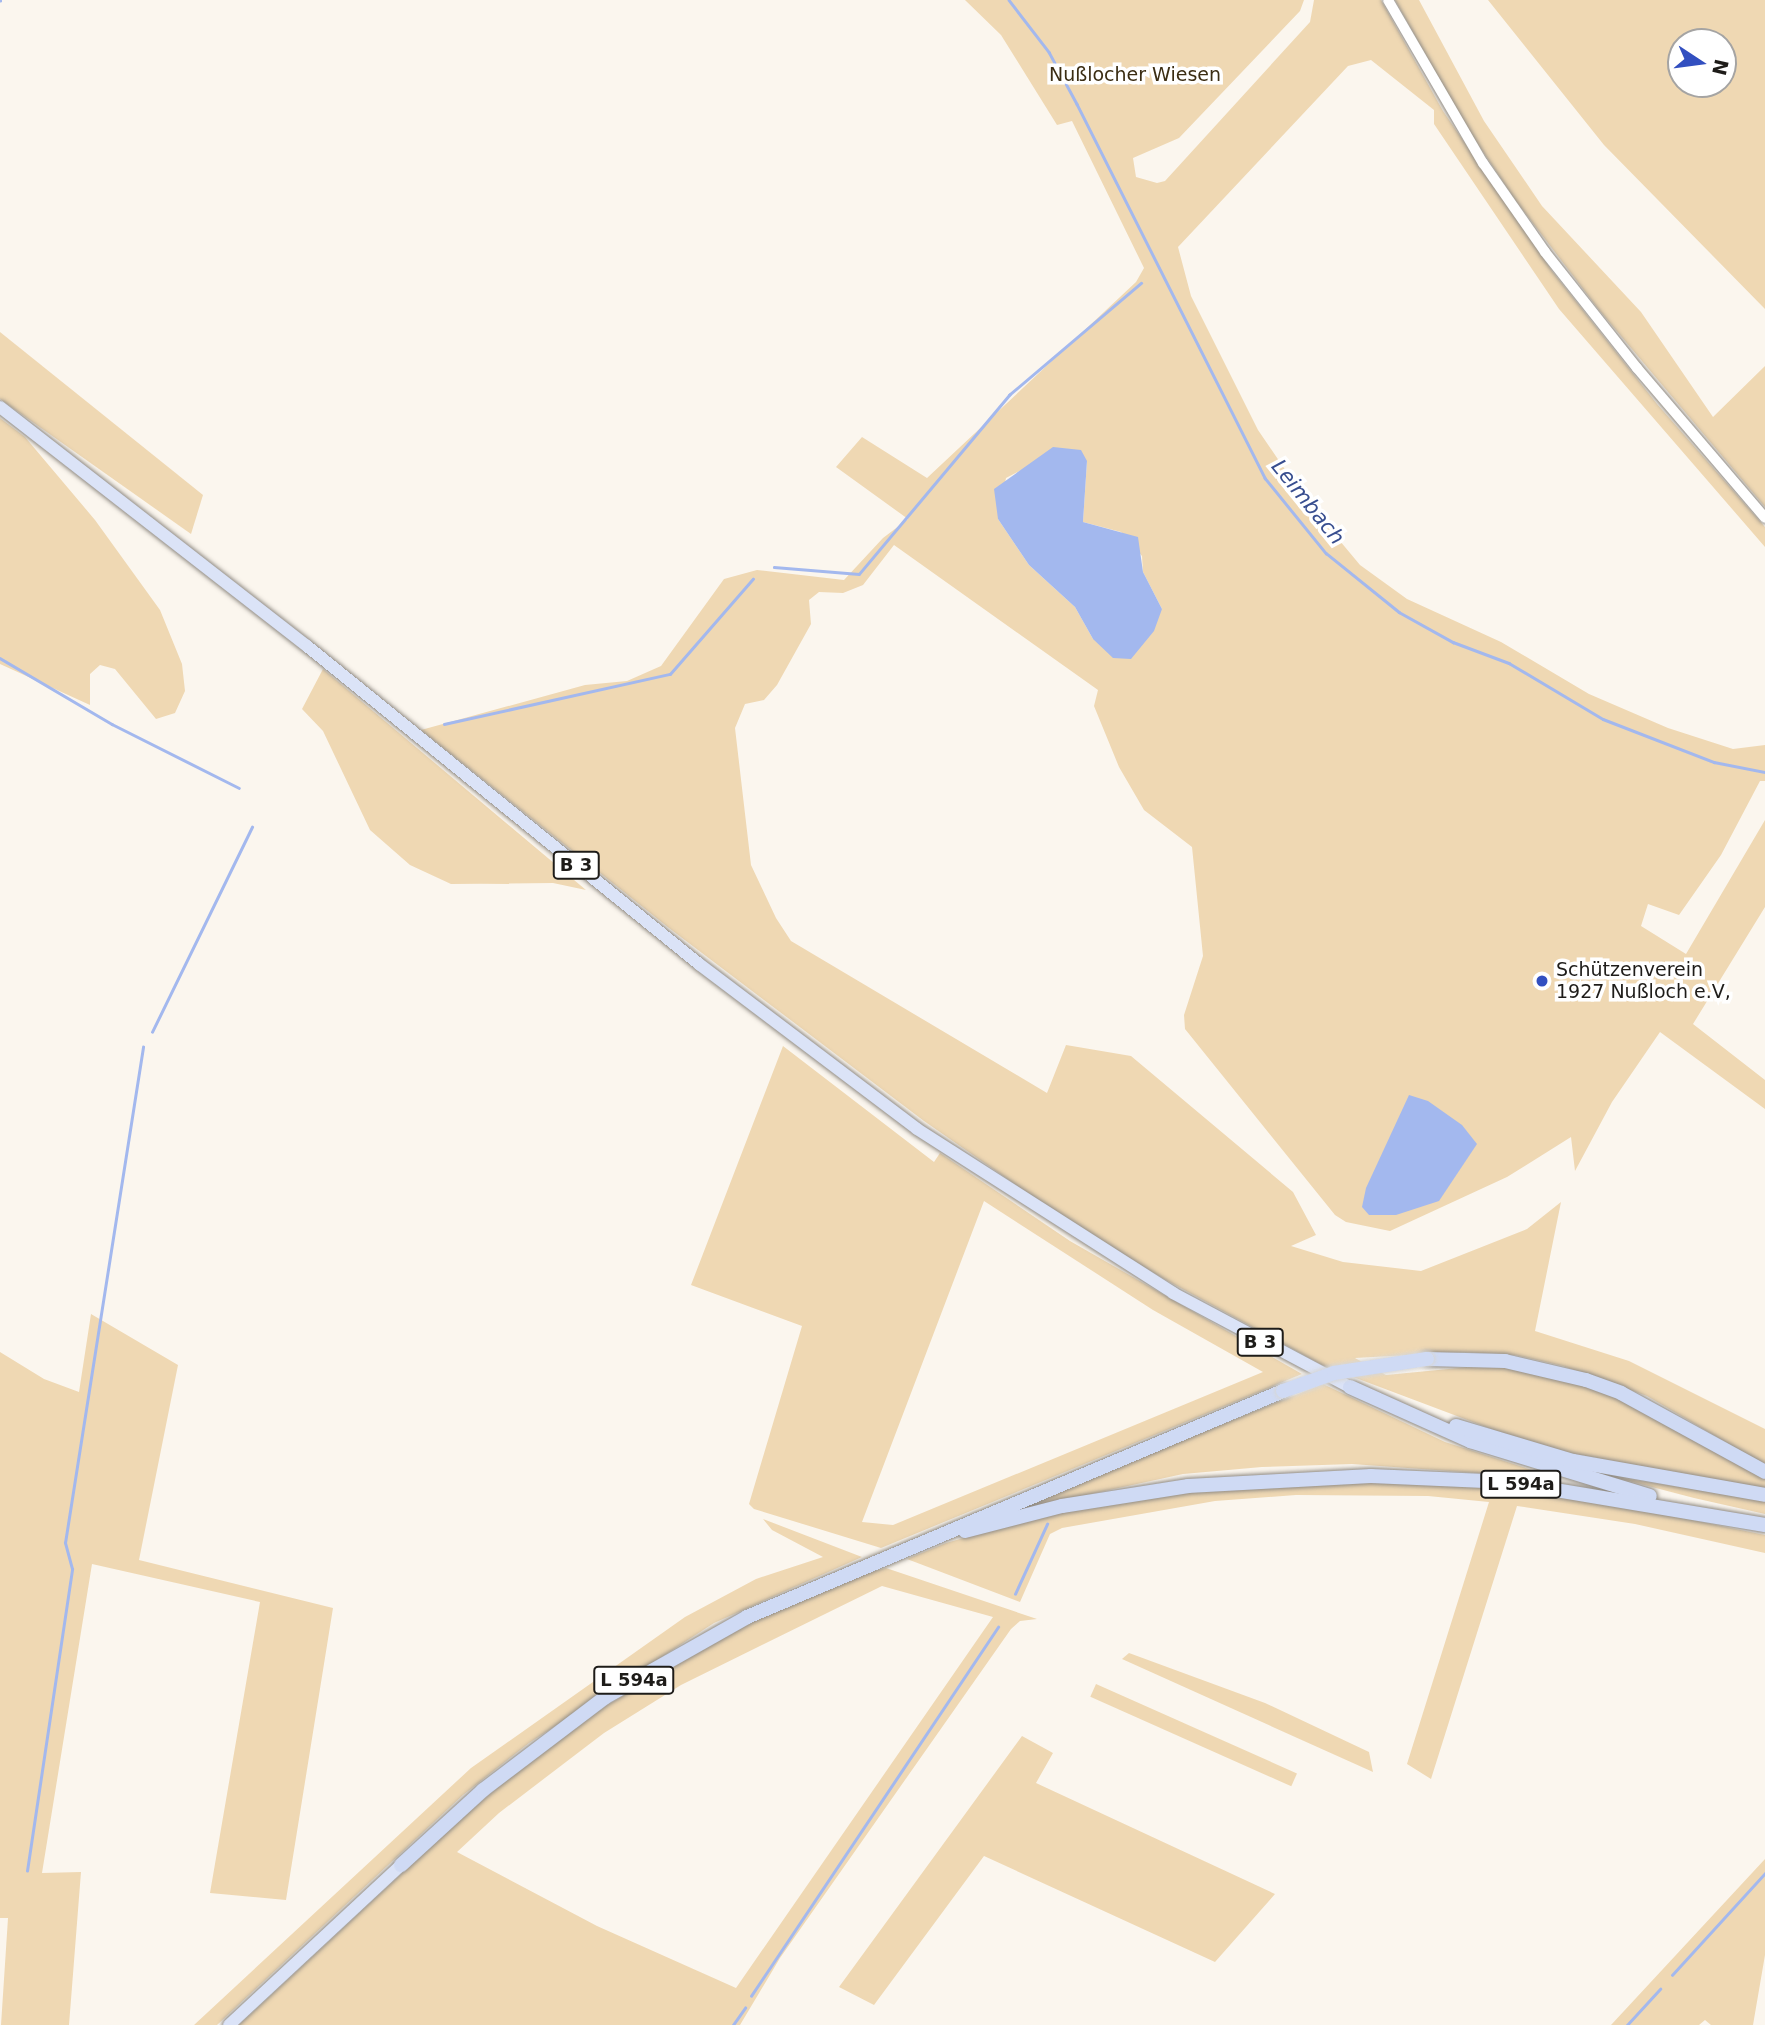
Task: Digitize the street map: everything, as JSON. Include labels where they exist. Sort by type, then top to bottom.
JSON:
[{"type":"highway","name":"L 594a","points":[[401,1865],[483,1790],[604,1698],[747,1617],[900,1549],[1283,1391],[1334,1373],[1427,1359],[1505,1361],[1586,1380],[1643,1404],[1765,1472]]},
{"type":"highway","name":"B 3","points":[[1350,1387],[1407,1410],[1573,1461],[1765,1495]]},
{"type":"highway","name":"B 3","points":[[1350,1387],[1470,1441],[1537,1465],[1763,1525]]},
{"type":"highway","name":"L 594a","points":[[900,1549],[1000,1521],[1112,1497],[1188,1486],[1331,1477],[1508,1482],[1763,1525]]},
{"type":"main road","name":"B 3","points":[[0,407],[307,646],[699,964],[917,1129],[1173,1293],[1350,1387]]},
{"type":"main road","name":"L 594a","points":[[229,2025],[401,1865]]},
{"type":"street","points":[[1388,0],[1483,163],[1545,252],[1637,368],[1765,518]]},
{"type":"green space","name":"Nußlocher Wiesen","points":[[965,0],[1304,0],[1300,11],[1179,138],[1133,158],[1136,177],[1157,183],[1165,181],[1310,22],[1314,0],[1381,0],[1443,111],[1552,271],[1657,404],[1765,527],[1765,547],[1559,309],[1434,124],[1434,110],[1371,60],[1348,66],[1178,247],[1191,296],[1258,430],[1305,499],[1360,565],[1407,599],[1501,642],[1589,694],[1668,728],[1733,749],[1765,745],[1765,781],[1760,781],[1721,855],[1679,915],[1648,904],[1641,926],[1686,954],[1765,820],[1765,907],[1693,1024],[1765,1080],[1765,1109],[1660,1032],[1612,1102],[1575,1171],[1571,1137],[1507,1177],[1390,1231],[1346,1222],[1335,1215],[1185,1029],[1184,1015],[1203,956],[1192,847],[1144,810],[1119,767],[1094,706],[1098,690],[894,545],[863,585],[843,593],[819,592],[809,600],[811,624],[777,685],[764,700],[745,704],[735,728],[751,865],[776,918],[791,941],[1047,1093],[1066,1045],[1131,1056],[1293,1192],[1316,1235],[1291,1246],[1343,1262],[1421,1271],[1527,1229],[1561,1202],[1535,1331],[1629,1361],[1765,1429],[1765,1465],[1647,1396],[1563,1366],[1515,1355],[1465,1352],[1355,1358],[1386,1375],[1490,1365],[1570,1380],[1613,1395],[1696,1440],[1765,1479],[1765,1489],[1565,1452],[1518,1439],[1324,1366],[1166,1280],[1078,1228],[924,1121],[669,928],[421,730],[585,685],[627,681],[661,666],[724,579],[757,570],[844,580],[883,538],[908,519],[836,467],[862,437],[927,478],[1136,282],[1144,268],[1072,121],[1057,125],[1001,35]],"holes":[[[1087,461],[1083,522],[1121,532],[1142,556],[1143,572],[1162,609],[1093,639],[1075,607],[1029,565],[998,519],[1006,478],[1037,462]]]},
{"type":"green space","points":[[1395,0],[1419,0],[1484,121],[1542,206],[1641,312],[1713,417],[1765,366],[1765,507],[1599,310],[1516,201],[1465,125]]},
{"type":"green space","points":[[1488,0],[1765,0],[1765,309],[1604,145]]},
{"type":"green space","points":[[0,332],[203,495],[191,534],[0,399]]},
{"type":"green space","points":[[0,418],[25,437],[95,520],[160,610],[182,664],[185,691],[175,713],[156,719],[115,669],[100,665],[90,674],[90,705],[0,664]]},
{"type":"green space","points":[[323,669],[586,890],[553,883],[451,884],[410,865],[370,830],[323,731],[302,709]]},
{"type":"green space","points":[[783,1046],[934,1162],[940,1153],[1070,1241],[1302,1374],[881,1548],[754,1509],[749,1504],[802,1326],[691,1285]],"holes":[[[984,1201],[1153,1310],[1263,1372],[893,1525],[862,1522]]]},
{"type":"green space","points":[[91,1314],[178,1365],[139,1560],[333,1608],[286,1900],[210,1893],[260,1602],[92,1564],[42,1873],[81,1872],[69,2025],[1,2025],[8,1918],[0,1918],[0,1352],[44,1379],[79,1392]]},
{"type":"green space","points":[[1323,1384],[1445,1442],[1560,1479],[1352,1464],[1262,1467],[1183,1474],[999,1514]]},
{"type":"green space","points":[[1614,1477],[1765,1500],[1765,1514],[1694,1498]]},
{"type":"green space","points":[[1420,1482],[1567,1497],[1765,1535],[1765,1553],[1635,1524],[1517,1506],[1431,1779],[1407,1764],[1489,1502],[1428,1496],[1296,1495],[1215,1501],[1062,1528],[1050,1534],[1020,1602],[907,1559],[946,1543],[1034,1518],[1145,1497],[1273,1484]]},
{"type":"green space","points":[[763,1519],[862,1557],[714,1623],[529,1743],[463,1795],[217,2025],[194,2025],[471,1768],[685,1617],[756,1579],[823,1557],[772,1530]]},
{"type":"green space","points":[[886,1568],[1037,1619],[1020,1621],[1011,1629],[780,1958],[740,2025],[239,2025],[454,1825],[523,1766],[606,1706],[741,1626],[846,1579]],"holes":[[[882,1586],[993,1617],[736,1988],[597,1926],[457,1852],[499,1813],[604,1733],[681,1685]]]},
{"type":"green space","points":[[1129,1653],[1265,1703],[1369,1752],[1373,1772],[1122,1659]]},
{"type":"green space","points":[[1096,1684],[1297,1773],[1291,1786],[1090,1697]]},
{"type":"green space","points":[[1022,1736],[1053,1753],[1036,1783],[1275,1894],[1215,1962],[984,1856],[874,2005],[839,1987]]},
{"type":"green space","points":[[1765,1859],[1765,1955],[1753,2025],[1711,2025],[1705,2020],[1699,2025],[1611,2025]]},
{"type":"water","points":[[1053,447],[1081,450],[1087,461],[1083,522],[1138,537],[1143,572],[1162,609],[1154,631],[1131,659],[1113,658],[1093,639],[1075,607],[1029,565],[998,519],[994,489]]},
{"type":"water","points":[[1409,1095],[1428,1101],[1462,1125],[1477,1144],[1439,1201],[1396,1215],[1369,1215],[1362,1207],[1366,1188]]},
{"type":"waterway","name":"Leimbach","points":[[1009,0],[1049,52],[1077,104],[1265,478],[1326,553],[1399,612],[1453,642],[1509,663],[1603,719],[1714,762],[1765,772]]},
{"type":"waterway","points":[[774,567],[859,574],[1009,395],[1141,283]]},
{"type":"waterway","points":[[444,724],[670,674],[753,579]]},
{"type":"waterway","points":[[0,658],[112,724],[239,788]]},
{"type":"waterway","points":[[152,1032],[252,827]]},
{"type":"waterway","points":[[27,1871],[72,1569],[65,1543],[143,1047]]},
{"type":"waterway","points":[[1015,1594],[1047,1524]]},
{"type":"waterway","points":[[751,1996],[998,1627]]},
{"type":"waterway","points":[[1672,1975],[1765,1873]]},
{"type":"waterway","points":[[1627,2025],[1660,1989]]},
{"type":"waterway","points":[[733,2025],[745,2008]]},
{"type":"place","name":"Schützenverein 1927 Nußloch e.V,","points":[[1542,981]]}]
